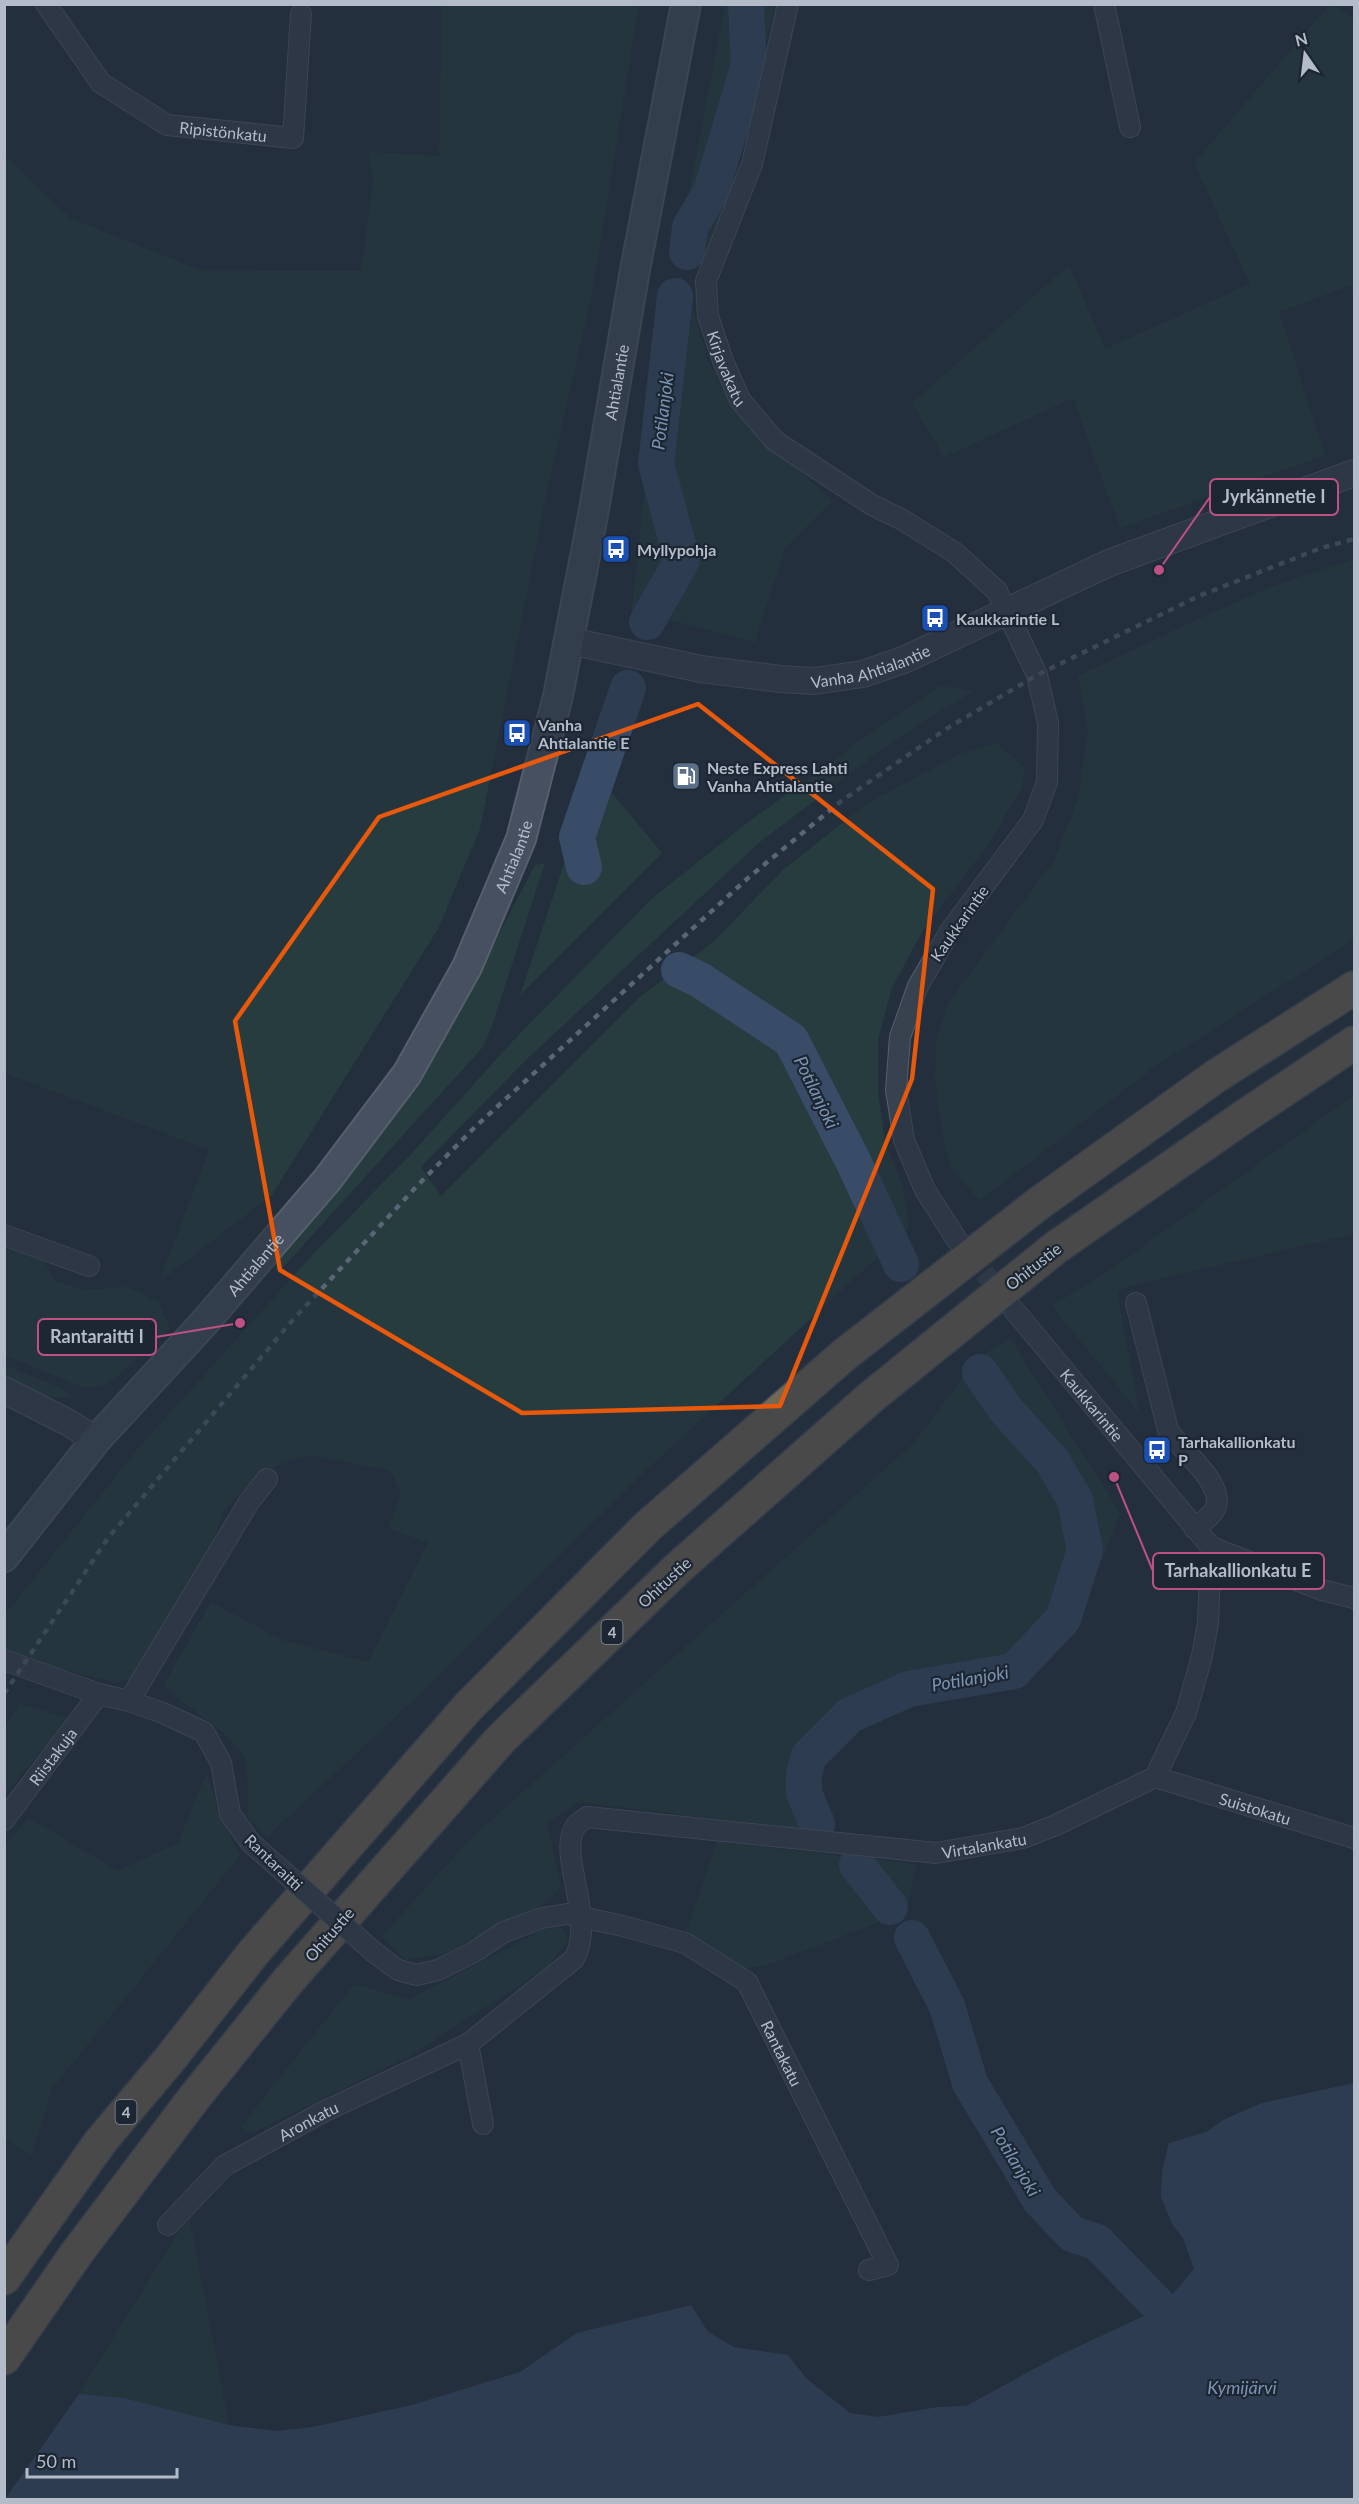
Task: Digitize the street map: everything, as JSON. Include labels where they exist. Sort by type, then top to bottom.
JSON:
[{"type":"highway","name":"4","points":[[4,2278],[102,2141],[254,1952],[468,1707],[646,1527],[844,1355],[1038,1204],[1215,1076],[1354,988]]},
{"type":"highway","name":"Ohitustie","points":[[4,2358],[76,2254],[194,2098],[288,1980],[509,1731],[678,1568],[880,1390],[1054,1248],[1354,1043]]},
{"type":"main road","name":"Ahtialantie","points":[[4,1557],[96,1440],[189,1340],[327,1180],[407,1074],[467,967],[521,838],[570,641],[635,270],[686,4]]},
{"type":"street","name":"Ripistönkatu","points":[[46,4],[100,83],[167,125],[292,138],[301,14]]},
{"type":"street","name":"Kirjavakatu","points":[[788,4],[752,164],[706,281],[708,316],[723,361],[740,400],[775,441],[872,505],[901,519],[954,552],[997,591],[1007,610]]},
{"type":"street","points":[[1104,4],[1131,127]]},
{"type":"street","name":"Vanha Ahtialantie","points":[[570,641],[701,669],[780,679],[814,681],[863,674],[906,659],[1109,563],[1354,473]]},
{"type":"street","name":"Kaukkarintie","points":[[957,1240],[925,1190],[904,1140],[896,1090],[900,1037],[923,977],[950,931],[1033,820],[1047,782],[1048,723],[1037,675],[1007,610]]},
{"type":"street","points":[[4,1235],[89,1266]]},
{"type":"street","points":[[1136,1303],[1168,1430],[1174,1441],[1203,1469],[1215,1489],[1217,1499],[1215,1509],[1194,1528]]},
{"type":"street","name":"Kaukkarintie","points":[[1014,1310],[1211,1547],[1322,1590],[1354,1598]]},
{"type":"street","points":[[4,1390],[69,1423],[96,1440]]},
{"type":"street","points":[[129,1701],[249,1502],[267,1479]]},
{"type":"street","points":[[1155,1777],[1186,1713],[1202,1656],[1208,1623],[1211,1547]]},
{"type":"street","name":"Rantaraitti","points":[[4,1660],[99,1694],[129,1701],[204,1732],[221,1763],[230,1814],[251,1843],[375,1953],[398,1970],[417,1976],[438,1970],[513,1928],[542,1918],[567,1914],[583,1916]]},
{"type":"street","name":"Riistakuja","points":[[4,1820],[99,1694]]},
{"type":"street","name":"Virtalankatu","points":[[572,1837],[576,1825],[587,1817],[936,1853],[1023,1838],[1155,1777]]},
{"type":"street","name":"Suistokatu","points":[[1155,1777],[1354,1838]]},
{"type":"street","name":"Aronkatu","points":[[168,2225],[224,2166],[323,2112],[468,2044],[574,1959],[580,1949],[583,1916],[572,1866],[572,1837]]},
{"type":"street","name":"Rantakatu","points":[[583,1916],[685,1943],[747,1982],[888,2265],[869,2270]]},
{"type":"street","points":[[468,2044],[483,2124]]},
{"type":"highlighted area","points":[[698,704],[933,889],[912,1079],[780,1406],[522,1413],[280,1270],[235,1021],[379,817]]},
{"type":"green space","points":[[1330,4],[1354,19],[1354,296],[1349,286],[1279,312],[1325,455],[1120,528],[1073,398],[944,457],[912,403],[1069,265],[1105,349],[1250,284],[1194,163]]},
{"type":"green space","points":[[442,5],[639,5],[591,297],[545,500],[480,829],[438,929],[272,1195],[159,1282],[209,1150],[5,1073],[5,156],[70,218],[200,270],[361,271],[373,183],[369,152],[439,156]]},
{"type":"green space","points":[[725,5],[775,5],[734,178],[701,264],[676,260]]},
{"type":"green space","points":[[665,297],[689,297],[709,363],[733,409],[832,501],[785,548],[755,642],[632,610]]},
{"type":"green space","points":[[1354,559],[1354,939],[1156,1066],[979,1201],[950,1166],[941,1125],[935,1080],[936,1041],[949,1002],[1054,860],[1078,799],[1088,730],[1078,676],[1249,597]]},
{"type":"green space","points":[[940,686],[973,691],[892,742],[760,842],[528,1058],[421,1167],[441,1196],[640,997],[714,941],[782,871],[866,804],[962,753],[996,743],[1024,767],[1022,787],[990,842],[922,932],[892,988],[878,1039],[878,1091],[885,1143],[903,1186],[909,1228],[643,1473],[421,1693],[267,1837],[248,1818],[247,1760],[226,1735],[163,1686],[211,1602],[282,1640],[368,1662],[428,1543],[388,1528],[401,1493],[390,1470],[309,1455],[264,1470],[223,1511],[212,1546],[140,1676],[115,1683],[51,1666],[5,1650],[5,1615],[141,1445],[314,1253],[412,1153],[511,1043],[651,899],[747,823],[879,727]]},
{"type":"green space","points":[[607,787],[662,853],[520,995],[568,852]]},
{"type":"green space","points":[[545,863],[492,1026],[483,1047],[278,1273],[271,1265],[293,1241],[435,1056],[535,865]]},
{"type":"green space","points":[[1354,1095],[1354,1234],[1137,1284],[1117,1291],[1139,1413],[1052,1306],[1121,1262]]},
{"type":"green space","points":[[4,1242],[41,1256],[55,1281],[82,1290],[128,1287],[159,1302],[170,1329],[108,1384],[95,1387],[82,1387],[5,1355]]},
{"type":"green space","points":[[1010,1338],[1120,1513],[1102,1560],[1081,1480],[1017,1401],[986,1353]]},
{"type":"green space","points":[[5,1365],[63,1389],[69,1393],[69,1397],[45,1395],[5,1378]]},
{"type":"green space","points":[[964,1376],[1066,1510],[1071,1552],[1052,1609],[1002,1660],[901,1674],[842,1708],[787,1772],[810,1830],[577,1802],[547,1823],[561,1887],[546,1903],[446,1953],[405,1960],[382,1936],[471,1838],[914,1443]]},
{"type":"green space","points":[[20,1704],[70,1718],[5,1794],[5,1728]]},
{"type":"green space","points":[[207,1772],[218,1813],[240,1855],[52,2089],[31,2155],[5,2139],[5,1845],[29,1818],[118,1871],[178,1843]]},
{"type":"green space","points":[[717,1842],[917,1864],[906,1912],[764,1966],[739,1968],[685,1934]]},
{"type":"green space","points":[[559,1926],[569,1939],[547,1967],[412,2055],[250,2134],[240,2128],[354,1984],[408,2000],[543,1930]]},
{"type":"green space","points":[[189,2215],[229,2425],[124,2398],[79,2394]]},
{"type":"water","name":"Kymijärvi","points":[[1354,2083],[1354,2499],[5,2499],[79,2394],[124,2398],[229,2425],[277,2431],[313,2427],[412,2405],[520,2372],[577,2333],[691,2305],[708,2332],[734,2347],[788,2355],[806,2378],[850,2413],[878,2417],[938,2407],[966,2406],[1058,2356],[1161,2308],[1194,2269],[1183,2238],[1172,2224],[1161,2197],[1162,2171],[1169,2143],[1206,2132],[1225,2119],[1262,2103]]},
{"type":"waterway","name":"Potilanjoki","points":[[687,252],[690,227],[711,192],[749,65],[746,4]]},
{"type":"waterway","name":"Potilanjoki","points":[[647,622],[682,560],[656,464],[675,296]]},
{"type":"waterway","name":"Potilanjoki","points":[[584,867],[577,837],[628,688]]},
{"type":"waterway","name":"Potilanjoki","points":[[679,970],[700,980],[791,1040],[854,1163],[901,1264]]},
{"type":"waterway","name":"Potilanjoki","points":[[817,1824],[804,1793],[804,1774],[809,1756],[850,1715],[909,1689],[1014,1671],[1063,1619],[1085,1550],[1075,1500],[1053,1462],[1006,1410],[980,1372]]},
{"type":"waterway","name":"Potilanjoki","points":[[857,1865],[890,1907]]},
{"type":"waterway","name":"Potilanjoki","points":[[912,1938],[947,2006],[970,2083],[1040,2200],[1072,2234],[1097,2242],[1161,2308]]},
{"type":"tunnel","points":[[965,1249],[1007,1301]]},
{"type":"railway","points":[[4,1694],[108,1538],[291,1322],[475,1127],[748,878],[840,802],[946,729],[1037,675],[1199,596],[1321,548],[1354,539]]},
{"type":"place","name":"Myllypohja","points":[[616,549]]},
{"type":"place","name":"Jyrkännetie I","points":[[1159,570]]},
{"type":"place","name":"Kaukkarintie L","points":[[935,618]]},
{"type":"place","name":"Vanha Ahtialantie E","points":[[517,733]]},
{"type":"place","name":"Neste Express Lahti Vanha Ahtialantie","points":[[686,776]]},
{"type":"place","name":"Rantaraitti I","points":[[240,1323]]},
{"type":"place","name":"Tarhakallionkatu P","points":[[1157,1450]]},
{"type":"place","name":"Tarhakallionkatu E","points":[[1114,1477]]}]
